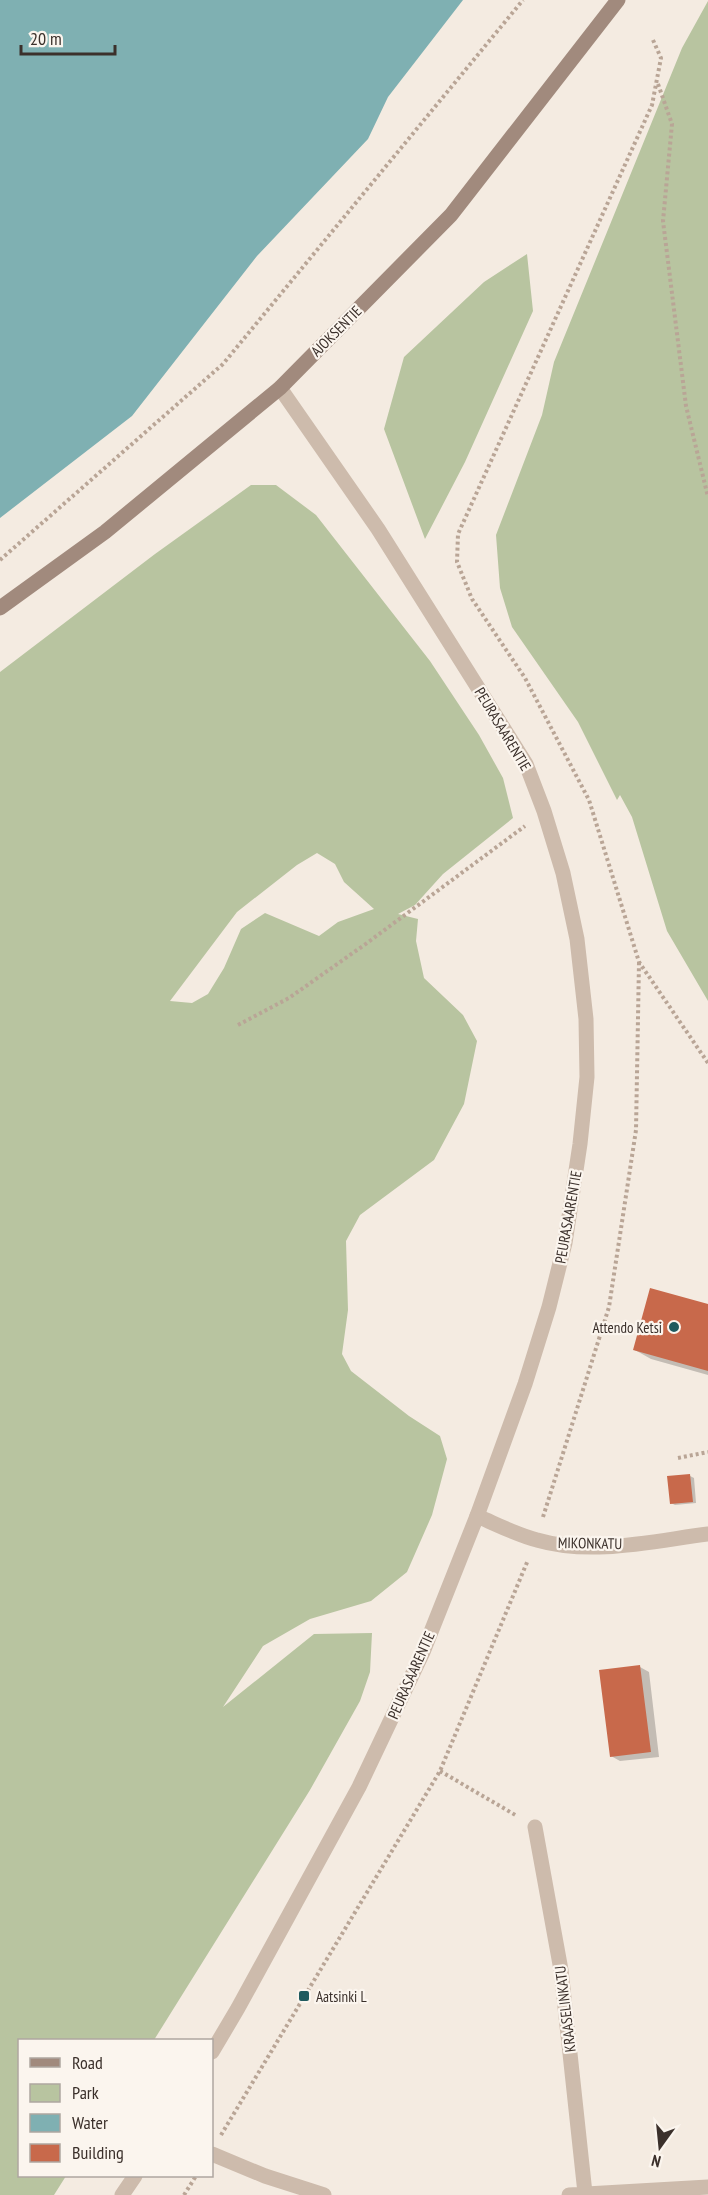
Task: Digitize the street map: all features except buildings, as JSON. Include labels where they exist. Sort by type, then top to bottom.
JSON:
[{"type":"main road","name":"AJOKSENTIE","points":[[0,608],[105,532],[280,388],[451,215],[618,0]]},
{"type":"street","name":"PEURASAARENTIE","points":[[213,2050],[359,1787],[423,1652],[477,1515],[525,1384],[549,1307],[565,1243],[580,1144],[587,1077],[586,1019],[577,939],[563,873],[544,811],[526,764],[378,529],[280,388]]},
{"type":"street","name":"MIKONKATU","points":[[477,1515],[536,1540],[565,1546],[615,1546],[708,1534]]},
{"type":"street","name":"KRAASELINKATU","points":[[535,1827],[561,1970],[585,2193]]},
{"type":"street","points":[[214,2148],[265,2176],[324,2195]]},
{"type":"street","points":[[122,2195],[134,2177]]},
{"type":"street","points":[[569,2195],[708,2187]]},
{"type":"path","points":[[0,560],[223,364],[523,0]]},
{"type":"path","points":[[653,40],[662,58],[652,105],[458,534],[457,562],[472,599],[525,678],[589,800],[639,962],[708,1063]]},
{"type":"path","points":[[657,82],[672,124],[663,220],[687,406],[708,497]]},
{"type":"path","points":[[238,1025],[299,991],[368,943],[544,811]]},
{"type":"path","points":[[214,2148],[440,1771],[536,1540],[609,1307],[636,1130],[639,962]]},
{"type":"path","points":[[678,1458],[708,1452]]},
{"type":"path","points":[[440,1771],[535,1827]]},
{"type":"path","points":[[184,2195],[195,2177]]},
{"type":"green space","points":[[708,1],[708,1001],[667,931],[632,817],[620,795],[617,800],[578,722],[512,627],[500,588],[496,535],[542,415],[554,362],[682,48]]},
{"type":"green space","points":[[527,254],[533,311],[465,462],[425,539],[384,429],[404,357],[484,282]]},
{"type":"green space","points":[[251,485],[276,485],[316,515],[430,661],[479,735],[503,778],[513,818],[443,874],[415,905],[398,914],[418,919],[416,941],[424,978],[463,1015],[477,1041],[464,1104],[434,1160],[360,1215],[346,1241],[348,1310],[342,1354],[351,1371],[409,1416],[440,1436],[447,1459],[432,1515],[407,1572],[371,1601],[310,1619],[263,1646],[223,1707],[314,1634],[372,1633],[370,1672],[360,1701],[310,1790],[155,2039],[18,2039],[18,2177],[65,2177],[54,2195],[0,2195],[0,672],[155,554]],"holes":[[[317,853],[335,864],[344,882],[374,909],[338,922],[319,936],[265,913],[241,929],[224,968],[208,994],[192,1003],[170,1001],[237,912],[297,865]]]},
{"type":"water","points":[[0,0],[463,0],[388,97],[368,139],[257,256],[132,416],[0,518]]},
{"type":"place","name":"Attendo Ketsi","points":[[674,1327]]},
{"type":"place","name":"Aatsinki L","points":[[304,1996]]}]
